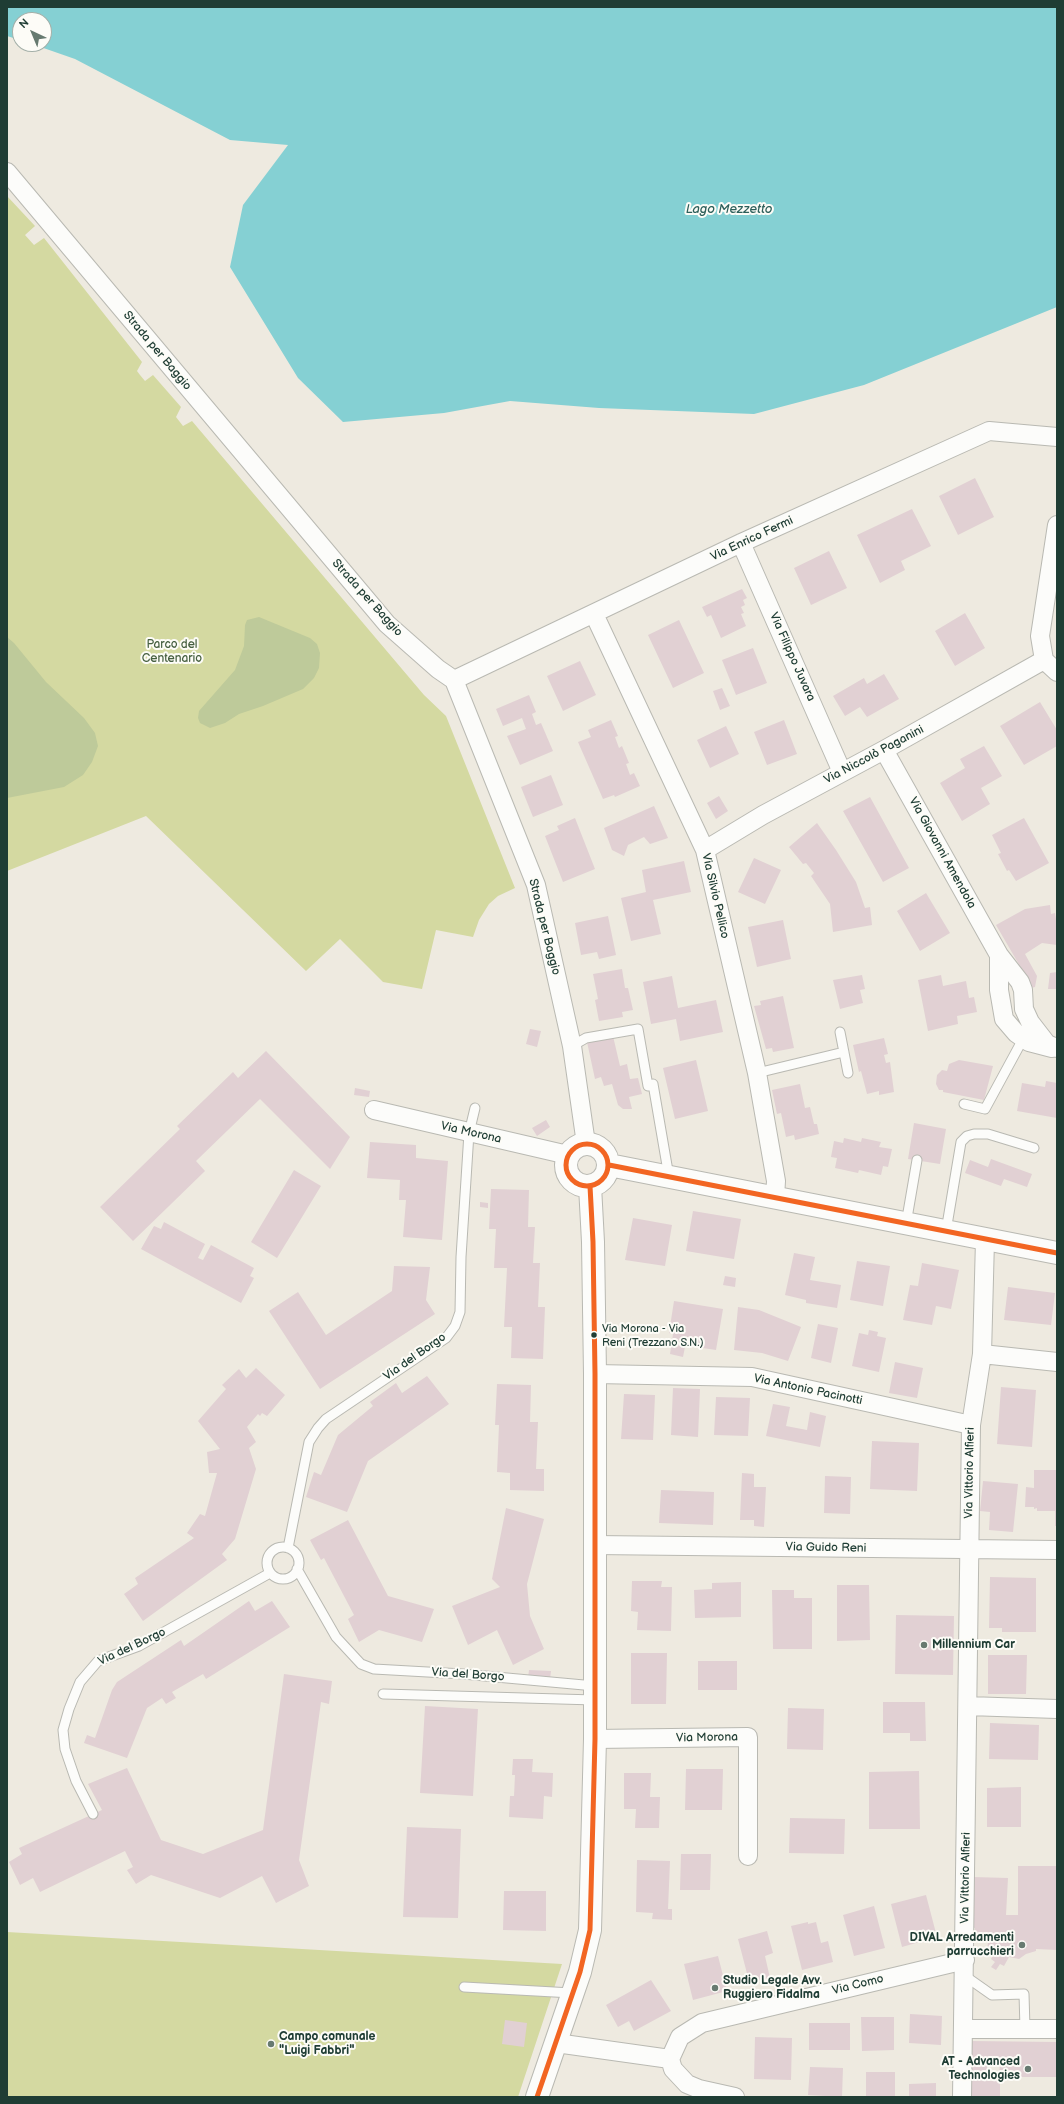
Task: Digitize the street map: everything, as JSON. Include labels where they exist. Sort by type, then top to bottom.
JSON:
[{"type":"main road","points":[[598,1146],[608,1160],[608,1166],[603,1179],[590,1186],[579,1184],[570,1177],[566,1166],[577,1149],[598,1146]]},
{"type":"main road","points":[[608,1166],[775,1197],[1057,1254]]},
{"type":"main road","points":[[537,2097],[573,1993],[590,1930],[595,1739],[595,1374],[590,1186]]},
{"type":"street","name":"Strada per Baggio","points":[[7,172],[387,624],[438,669],[454,680],[536,885],[572,1046],[577,1149]]},
{"type":"street","name":"Via Enrico Fermi","points":[[454,680],[741,543],[989,431],[1057,437]]},
{"type":"street","points":[[1057,525],[1040,636],[1044,660],[1057,672]]},
{"type":"street","name":"Via Filippo Juvara","points":[[741,543],[842,772]]},
{"type":"street","name":"Via Silvio Pellico","points":[[594,614],[705,850],[757,1072],[776,1181],[775,1197]]},
{"type":"street","name":"Via Niccolò Paganini","points":[[705,850],[763,815],[884,750],[1044,660]]},
{"type":"street","name":"Via Giovanni Amendola","points":[[884,750],[999,955],[1020,982],[1023,990],[1024,1009],[1030,1022],[1047,1044],[1057,1048]]},
{"type":"street","name":"Via Giovanni Amendola","points":[[999,955],[1001,1009],[1009,1026],[1023,1039],[1034,1044],[1057,1048]]},
{"type":"street","name":"Via Morona","points":[[374,1110],[469,1133],[577,1149]]},
{"type":"street","name":"Via Vittorio Alfieri","points":[[962,2097],[965,1968],[971,1426],[982,1354],[985,1240]]},
{"type":"street","points":[[982,1354],[1057,1362]]},
{"type":"street","name":"Via Antonio Pacinotti","points":[[595,1374],[752,1377],[971,1426]]},
{"type":"street","name":"Via Guido Reni","points":[[594,1545],[1057,1550]]},
{"type":"street","points":[[968,1706],[1057,1709]]},
{"type":"street","name":"Via Morona","points":[[595,1739],[748,1737],[748,1856]]},
{"type":"street","name":"Via Como","points":[[670,2059],[680,2037],[702,2023],[965,1968]]},
{"type":"street","points":[[963,2029],[1057,2029]]},
{"type":"street","points":[[556,2043],[670,2059],[673,2069],[687,2084],[699,2089],[735,2097]]},
{"type":"lane","points":[[572,1046],[586,1038],[638,1029],[648,1086],[653,1084],[669,1178]]},
{"type":"lane","points":[[840,1032],[848,1073]]},
{"type":"lane","points":[[964,1104],[985,1109],[1023,1039]]},
{"type":"lane","points":[[757,1072],[844,1052]]},
{"type":"lane","name":"Via del Borgo","points":[[288,1548],[309,1442],[318,1428],[326,1419],[446,1338],[455,1326],[460,1312],[461,1257],[469,1133],[475,1108]]},
{"type":"lane","points":[[946,1232],[961,1142],[967,1136],[974,1134],[988,1134],[1034,1148]]},
{"type":"lane","points":[[906,1224],[917,1160]]},
{"type":"lane","points":[[278,1548],[288,1548],[292,1550],[298,1559],[297,1569],[290,1577],[285,1578],[279,1578],[270,1573],[267,1564],[270,1554],[278,1548]]},
{"type":"lane","name":"Via del Borgo","points":[[297,1569],[336,1637],[361,1664],[374,1669],[463,1674],[595,1693]]},
{"type":"lane","name":"Via del Borgo","points":[[93,1814],[76,1781],[64,1748],[63,1730],[69,1709],[80,1682],[98,1661],[139,1646],[270,1573]]},
{"type":"lane","points":[[383,1694],[595,1693]]},
{"type":"lane","points":[[965,1968],[992,1995],[1024,1994],[1025,2029]]},
{"type":"lane","points":[[464,1987],[573,1993]]},
{"type":"green space","name":"Parco del Centenario","points":[[7,196],[35,226],[25,235],[34,245],[44,238],[142,362],[137,371],[145,381],[153,375],[181,407],[176,417],[183,426],[192,421],[424,695],[446,716],[515,888],[498,896],[489,904],[479,920],[473,937],[436,930],[422,989],[383,982],[340,939],[306,971],[146,816],[7,871]]},
{"type":"green space","points":[[259,617],[310,638],[317,644],[320,653],[319,668],[314,678],[303,689],[263,706],[239,714],[225,723],[210,728],[200,723],[198,718],[199,711],[235,670],[244,646],[245,625],[247,620]]},
{"type":"green space","points":[[7,637],[14,643],[46,682],[84,718],[95,733],[98,746],[92,762],[83,775],[64,787],[7,798]]},
{"type":"green space","name":"Campo comunale \"Luigi Fabbri\"","points":[[7,1932],[562,1964],[518,2097],[7,2097]]},
{"type":"water","name":"Lago Mezzetto","points":[[7,7],[1057,7],[1057,307],[864,385],[754,414],[599,408],[510,401],[444,413],[343,422],[298,378],[230,267],[243,205],[288,145],[230,140],[75,59],[52,51],[52,12],[12,12],[12,38],[7,36]]},
{"type":"building","points":[[975,478],[994,517],[958,535],[939,496]]},
{"type":"building","points":[[912,509],[931,546],[901,561],[905,570],[880,583],[857,535]]},
{"type":"building","points":[[829,551],[847,588],[811,605],[794,568]]},
{"type":"building","points":[[742,589],[747,598],[743,600],[745,605],[741,607],[744,613],[741,614],[746,626],[721,638],[711,615],[707,617],[702,607]]},
{"type":"building","points":[[965,613],[985,648],[955,666],[935,631]]},
{"type":"building","points":[[679,620],[704,673],[673,688],[648,635]]},
{"type":"building","points":[[753,648],[767,683],[736,695],[722,660]]},
{"type":"building","points":[[580,661],[596,695],[563,711],[547,676]]},
{"type":"building","points":[[884,674],[899,699],[867,717],[860,707],[845,716],[833,696],[864,678],[867,684]]},
{"type":"building","points":[[722,688],[730,706],[720,710],[713,691]]},
{"type":"building","points":[[529,695],[536,712],[532,714],[536,725],[541,723],[553,751],[520,765],[507,736],[526,729],[522,718],[503,726],[496,709]]},
{"type":"building","points":[[1040,702],[1057,730],[1057,746],[1024,765],[1000,726]]},
{"type":"building","points":[[611,720],[618,736],[615,737],[619,748],[622,746],[629,763],[626,764],[630,775],[634,773],[640,786],[615,797],[614,795],[603,799],[578,742],[591,737],[588,730]]},
{"type":"building","points":[[784,720],[797,754],[767,765],[754,732]]},
{"type":"building","points":[[726,726],[739,754],[710,768],[697,740]]},
{"type":"building","points":[[984,746],[1002,776],[981,788],[990,804],[962,821],[940,783],[965,768],[960,759]]},
{"type":"building","points":[[551,775],[563,805],[533,817],[521,787]]},
{"type":"building","points":[[719,796],[728,811],[716,819],[707,803]]},
{"type":"building","points":[[870,797],[909,868],[883,882],[843,811]]},
{"type":"building","points":[[654,806],[668,838],[650,844],[644,837],[628,845],[624,856],[612,850],[604,828]]},
{"type":"building","points":[[575,818],[595,869],[563,882],[545,836],[559,830],[557,826]]},
{"type":"building","points":[[1024,818],[1049,863],[1016,881],[1009,870],[1007,871],[998,854],[1001,853],[992,835]]},
{"type":"building","points":[[817,823],[856,882],[865,908],[870,907],[872,925],[833,932],[830,904],[811,876],[814,873],[806,863],[803,864],[789,847]]},
{"type":"building","points":[[754,858],[781,870],[765,904],[738,892]]},
{"type":"building","points":[[684,861],[691,892],[653,900],[661,934],[631,941],[621,898],[646,892],[642,870]]},
{"type":"building","points":[[926,893],[950,933],[920,951],[897,911]]},
{"type":"building","points":[[1050,905],[1051,914],[1055,913],[1057,925],[1057,945],[1042,943],[1025,954],[1037,976],[1035,987],[1027,989],[1028,980],[996,925],[1025,909]]},
{"type":"building","points":[[608,916],[616,955],[599,959],[597,952],[581,955],[575,923]]},
{"type":"building","points":[[783,920],[791,959],[757,967],[748,927]]},
{"type":"building","points":[[622,969],[625,988],[628,988],[633,1010],[622,1012],[623,1017],[599,1021],[595,1000],[598,999],[593,974]]},
{"type":"building","points":[[1057,972],[1057,989],[1048,989],[1050,973]]},
{"type":"building","points":[[862,975],[865,989],[860,990],[863,1003],[840,1009],[833,980]]},
{"type":"building","points":[[941,975],[943,986],[966,981],[969,998],[974,997],[977,1012],[957,1016],[958,1024],[928,1031],[918,980]]},
{"type":"building","points":[[672,976],[678,1008],[716,1000],[723,1032],[680,1041],[676,1019],[651,1024],[643,982]]},
{"type":"building","points":[[783,996],[794,1048],[773,1052],[772,1048],[766,1049],[754,1006],[761,1005],[760,1001]]},
{"type":"building","points":[[530,1029],[541,1031],[537,1047],[526,1044]]},
{"type":"building","points":[[613,1036],[620,1066],[627,1064],[630,1079],[638,1078],[642,1094],[629,1097],[632,1109],[623,1109],[618,1105],[612,1084],[604,1086],[601,1077],[595,1079],[587,1042]]},
{"type":"building","points":[[884,1038],[888,1054],[884,1055],[886,1063],[890,1062],[894,1092],[879,1095],[879,1091],[867,1094],[861,1071],[859,1072],[853,1045]]},
{"type":"building","points":[[266,1051],[350,1137],[330,1169],[260,1099],[196,1161],[205,1171],[133,1241],[100,1207],[180,1129],[177,1126],[233,1072],[238,1078]]},
{"type":"building","points":[[696,1060],[708,1111],[675,1119],[663,1068]]},
{"type":"building","points":[[959,1060],[993,1066],[984,1100],[939,1090],[936,1084],[937,1075],[942,1070],[947,1071],[949,1064]]},
{"type":"building","points":[[1046,1081],[1057,1083],[1057,1118],[1017,1111],[1022,1083],[1045,1087]]},
{"type":"building","points":[[800,1084],[805,1108],[810,1107],[814,1124],[817,1124],[819,1134],[795,1140],[794,1135],[786,1137],[781,1113],[777,1114],[772,1090]]},
{"type":"building","points":[[355,1088],[370,1091],[369,1097],[354,1095]]},
{"type":"building","points":[[546,1120],[550,1127],[537,1136],[532,1128]]},
{"type":"building","points":[[914,1123],[946,1129],[940,1164],[908,1159]]},
{"type":"building","points":[[844,1138],[861,1142],[862,1138],[881,1142],[879,1147],[892,1149],[888,1167],[883,1166],[881,1175],[859,1170],[858,1173],[835,1168],[837,1158],[831,1157],[834,1141],[843,1143]]},
{"type":"building","points":[[370,1142],[416,1145],[416,1158],[448,1161],[442,1240],[403,1237],[406,1200],[399,1200],[400,1180],[367,1178]]},
{"type":"building","points":[[991,1159],[1032,1174],[1027,1187],[1004,1179],[1001,1186],[965,1173],[970,1160],[988,1167]]},
{"type":"building","points":[[294,1170],[321,1186],[277,1258],[251,1242]]},
{"type":"building","points":[[491,1189],[529,1190],[528,1227],[535,1227],[533,1263],[540,1263],[538,1307],[545,1307],[543,1359],[511,1358],[512,1327],[504,1327],[507,1268],[494,1268],[496,1229],[489,1229]]},
{"type":"building","points":[[480,1202],[488,1203],[488,1208],[480,1207]]},
{"type":"building","points":[[693,1211],[741,1219],[734,1259],[686,1251]]},
{"type":"building","points":[[633,1218],[672,1225],[665,1266],[625,1260]]},
{"type":"building","points":[[164,1222],[205,1244],[198,1258],[203,1260],[211,1245],[254,1268],[250,1276],[254,1278],[241,1303],[141,1249],[154,1226],[161,1229]]},
{"type":"building","points":[[794,1253],[815,1257],[810,1280],[841,1285],[837,1308],[806,1303],[806,1300],[785,1295]]},
{"type":"building","points":[[857,1261],[890,1266],[883,1306],[850,1300]]},
{"type":"building","points":[[922,1263],[959,1270],[951,1309],[936,1306],[932,1325],[903,1320],[910,1285],[918,1286]]},
{"type":"building","points":[[394,1266],[430,1267],[426,1300],[435,1314],[320,1389],[269,1311],[298,1292],[326,1335],[392,1291]]},
{"type":"building","points":[[725,1276],[736,1278],[735,1287],[723,1285]]},
{"type":"building","points":[[1008,1287],[1055,1293],[1051,1325],[1004,1320]]},
{"type":"building","points":[[674,1301],[723,1309],[716,1350],[696,1347],[698,1338],[687,1337],[683,1357],[670,1354],[673,1334],[669,1333]]},
{"type":"building","points":[[738,1307],[759,1310],[801,1327],[788,1361],[762,1353],[734,1350]]},
{"type":"building","points":[[818,1324],[838,1328],[831,1363],[811,1358]]},
{"type":"building","points":[[869,1330],[878,1332],[877,1336],[886,1338],[879,1372],[852,1366],[859,1333],[868,1335]]},
{"type":"building","points":[[895,1362],[923,1368],[917,1398],[889,1393]]},
{"type":"building","points":[[256,1368],[285,1395],[267,1416],[262,1413],[260,1416],[258,1414],[247,1427],[256,1442],[249,1448],[256,1469],[235,1539],[222,1554],[227,1560],[143,1621],[124,1594],[138,1584],[135,1578],[194,1538],[187,1533],[200,1514],[205,1516],[217,1473],[209,1473],[207,1452],[220,1449],[198,1421],[226,1389],[222,1385],[239,1369],[246,1378]]},
{"type":"building","points":[[427,1376],[449,1404],[368,1461],[347,1512],[306,1497],[314,1472],[321,1475],[338,1435],[373,1406],[370,1402],[396,1383],[402,1393]]},
{"type":"building","points":[[497,1384],[531,1385],[530,1422],[538,1422],[536,1469],[544,1469],[544,1491],[510,1490],[510,1473],[497,1472],[499,1425],[495,1425]]},
{"type":"building","points":[[1001,1387],[1036,1390],[1032,1447],[997,1444]]},
{"type":"building","points":[[673,1388],[700,1389],[698,1437],[671,1435]]},
{"type":"building","points":[[624,1394],[655,1395],[653,1440],[621,1439]]},
{"type":"building","points":[[716,1397],[750,1398],[748,1436],[714,1435]]},
{"type":"building","points":[[773,1404],[790,1407],[786,1426],[807,1430],[810,1412],[826,1416],[820,1447],[766,1436]]},
{"type":"building","points":[[872,1441],[919,1443],[917,1491],[870,1489]]},
{"type":"building","points":[[1034,1470],[1057,1470],[1057,1526],[1055,1526],[1055,1511],[1037,1511],[1037,1508],[1034,1509],[1034,1507],[1025,1507],[1026,1487],[1034,1488]]},
{"type":"building","points":[[742,1473],[754,1474],[754,1487],[766,1487],[764,1527],[754,1526],[754,1520],[740,1520]]},
{"type":"building","points":[[825,1476],[851,1477],[850,1514],[824,1513]]},
{"type":"building","points":[[983,1481],[1018,1484],[1013,1532],[989,1530],[990,1512],[980,1511]]},
{"type":"building","points":[[661,1490],[714,1492],[713,1525],[659,1523]]},
{"type":"building","points":[[506,1508],[544,1519],[527,1584],[530,1616],[544,1649],[513,1665],[497,1630],[468,1645],[452,1606],[500,1587],[492,1579]]},
{"type":"building","points":[[348,1520],[388,1596],[434,1609],[422,1642],[379,1630],[359,1642],[348,1619],[354,1615],[324,1558],[321,1560],[310,1540]]},
{"type":"building","points":[[990,1577],[1036,1578],[1036,1632],[1002,1632],[1002,1628],[989,1628]]},
{"type":"building","points":[[632,1581],[662,1581],[661,1587],[672,1587],[671,1631],[637,1630],[638,1612],[631,1611]]},
{"type":"building","points":[[741,1582],[741,1617],[695,1618],[694,1590],[712,1589],[712,1583]]},
{"type":"building","points":[[837,1585],[869,1585],[870,1640],[837,1641]]},
{"type":"building","points":[[772,1590],[794,1590],[794,1598],[812,1598],[812,1649],[773,1649]]},
{"type":"building","points":[[249,1601],[255,1611],[272,1601],[290,1627],[206,1679],[203,1674],[172,1692],[176,1698],[166,1704],[162,1698],[147,1708],[127,1758],[84,1743],[87,1735],[95,1738],[112,1690],[117,1682],[181,1640],[184,1646]]},
{"type":"building","name":"Millennium Car","points":[[896,1615],[954,1616],[953,1675],[895,1674]]},
{"type":"building","points":[[631,1653],[667,1653],[666,1704],[631,1704]]},
{"type":"building","points":[[988,1655],[1027,1655],[1026,1694],[988,1694]]},
{"type":"building","points":[[698,1661],[737,1661],[737,1690],[698,1690]]},
{"type":"building","points":[[529,1670],[551,1671],[550,1679],[528,1678]]},
{"type":"building","points":[[284,1674],[332,1681],[329,1704],[321,1702],[299,1860],[309,1886],[276,1903],[262,1876],[220,1898],[151,1875],[136,1884],[127,1870],[133,1867],[125,1851],[40,1892],[33,1878],[20,1885],[9,1862],[22,1854],[19,1848],[102,1810],[88,1784],[127,1768],[161,1840],[203,1854],[263,1830]]},
{"type":"building","points":[[883,1702],[925,1702],[926,1741],[910,1741],[910,1733],[883,1733]]},
{"type":"building","points":[[425,1706],[478,1709],[473,1796],[420,1793]]},
{"type":"building","points":[[788,1708],[824,1709],[823,1750],[787,1749]]},
{"type":"building","points":[[990,1723],[1039,1725],[1038,1760],[989,1759]]},
{"type":"building","points":[[513,1759],[533,1759],[532,1772],[553,1773],[552,1797],[544,1796],[543,1819],[509,1817],[510,1796],[514,1796],[515,1775],[512,1775]]},
{"type":"building","points":[[686,1769],[723,1769],[722,1810],[685,1810]]},
{"type":"building","points":[[919,1771],[920,1829],[869,1829],[869,1772]]},
{"type":"building","points":[[624,1773],[651,1773],[650,1797],[660,1797],[659,1828],[635,1828],[636,1809],[624,1809]]},
{"type":"building","points":[[1021,1787],[1021,1827],[987,1827],[987,1788]]},
{"type":"building","points":[[790,1818],[845,1819],[844,1854],[789,1853]]},
{"type":"building","points":[[407,1827],[461,1829],[458,1918],[403,1917]]},
{"type":"building","points":[[681,1854],[711,1854],[710,1890],[680,1890]]},
{"type":"building","points":[[637,1860],[670,1861],[668,1909],[672,1909],[672,1920],[652,1919],[653,1913],[636,1912]]},
{"type":"building","points":[[1018,1866],[1057,1866],[1057,1950],[1036,1949],[1036,1951],[1026,1954],[1019,1959],[1009,1957],[1004,1966],[1000,1964],[996,1970],[991,1967],[995,1962],[991,1959],[994,1954],[987,1950],[988,1942],[974,1941],[975,1928],[972,1928],[973,1877],[1008,1878],[1006,1915],[1018,1915]]},
{"type":"building","points":[[504,1891],[546,1891],[546,1931],[503,1930]]},
{"type":"building","points":[[926,1895],[937,1937],[902,1947],[891,1904]]},
{"type":"building","points":[[874,1906],[885,1948],[854,1956],[843,1915]]},
{"type":"building","points":[[808,1922],[808,1924],[816,1922],[821,1943],[828,1941],[833,1962],[802,1970],[791,1926]]},
{"type":"building","points":[[767,1931],[773,1953],[765,1956],[770,1978],[753,1982],[753,1980],[749,1981],[738,1939]]},
{"type":"building","points":[[718,1956],[727,1991],[693,2000],[684,1964]]},
{"type":"building","points":[[651,1980],[671,2011],[634,2031],[629,2021],[618,2027],[606,2005]]},
{"type":"building","points":[[910,2014],[942,2016],[941,2045],[909,2043]]},
{"type":"building","points":[[861,2017],[894,2017],[894,2050],[862,2051]]},
{"type":"building","points":[[505,2020],[527,2023],[524,2047],[502,2044]]},
{"type":"building","points":[[809,2023],[850,2023],[850,2050],[809,2050]]},
{"type":"building","points":[[755,2037],[792,2038],[791,2080],[754,2079]]},
{"type":"building","name":"AT - Advanced Technologies","points":[[970,2041],[1057,2042],[1057,2077],[999,2077],[1000,2062],[987,2062],[987,2081],[1000,2081],[1000,2097],[969,2097]]},
{"type":"building","points":[[810,2067],[843,2068],[842,2097],[808,2095]]},
{"type":"building","points":[[866,2072],[895,2072],[895,2097],[866,2097]]},
{"type":"building","points":[[936,2083],[936,2097],[909,2097],[909,2084]]},
{"type":"transit line","points":[[583,1144],[591,1144],[599,1147],[605,1153],[608,1165],[605,1177],[599,1183],[591,1186],[583,1186],[575,1183],[569,1177],[566,1169],[566,1161],[569,1153],[575,1147],[583,1144]]},
{"type":"transit line","points":[[609,1165],[1057,1253]]},
{"type":"transit line","points":[[537,2097],[580,1972],[590,1930],[595,1739],[595,1374],[593,1242],[590,1186]]},
{"type":"place","name":"Via Morona - Via Reni (Trezzano S.N.)","points":[[594,1335]]},
{"type":"place","name":"Millennium Car","points":[[924,1645]]},
{"type":"place","name":"DIVAL Arredamenti parrucchieri","points":[[1022,1945]]},
{"type":"place","name":"Studio Legale Avv. Ruggiero Fidalma","points":[[715,1988]]},
{"type":"place","name":"Campo comunale \"Luigi Fabbri\"","points":[[271,2044]]},
{"type":"place","name":"AT - Advanced Technologies","points":[[1028,2069]]}]
